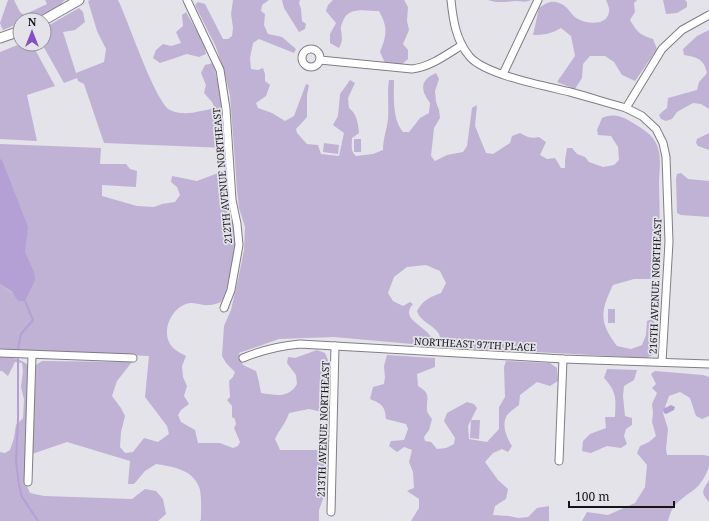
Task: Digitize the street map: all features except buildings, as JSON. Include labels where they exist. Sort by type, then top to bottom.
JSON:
[{"type":"main road","points":[[52,15],[79,0]]},
{"type":"main road","points":[[0,38],[12,33]]},
{"type":"street","name":"212TH AVENUE NORTHEAST","points":[[187,0],[220,70],[226,108],[232,200],[237,224],[239,245],[231,290],[224,308]]},
{"type":"street","name":"216TH AVENUE NORTHEAST","points":[[451,0],[456,33],[470,57],[481,66],[503,74],[626,108],[642,116],[656,129],[663,143],[666,157],[668,242],[662,362]]},
{"type":"street","points":[[503,74],[538,0]]},
{"type":"street","points":[[626,108],[662,49],[682,30],[709,15]]},
{"type":"street","points":[[320,60],[412,69],[420,68],[433,62],[462,45]]},
{"type":"street","name":"NORTHEAST 97TH PLACE","points":[[243,358],[278,346],[300,344],[563,359],[709,364]]},
{"type":"street","name":"213TH AVENUE NORTHEAST","points":[[330,512],[335,346]]},
{"type":"street","points":[[0,353],[134,358]]},
{"type":"street","points":[[28,482],[32,355]]},
{"type":"street","points":[[559,461],[563,359]]},
{"type":"shaded area","points":[[8,0],[14,0],[20,12],[12,12],[12,26],[3,30],[0,23]]},
{"type":"shaded area","points":[[45,0],[65,0],[56,8],[48,12],[30,12],[47,4]]},
{"type":"shaded area","points":[[118,0],[142,60],[157,92],[164,104],[170,110],[186,113],[215,108],[204,93],[206,85],[201,73],[205,65],[213,63],[220,95],[225,148],[104,143],[84,84],[78,81],[77,78],[64,83],[47,52],[52,52],[52,23],[79,8],[83,12],[85,22],[75,30],[63,32],[76,73],[104,62],[106,49],[97,31],[88,1]]},
{"type":"shaded area","points":[[233,0],[269,0],[262,5],[261,11],[265,14],[264,25],[268,34],[282,37],[296,49],[294,53],[259,39],[253,43],[250,58],[251,69],[258,70],[263,68],[265,81],[270,85],[266,96],[256,103],[258,108],[272,113],[285,121],[294,116],[306,84],[309,85],[307,95],[307,117],[296,129],[297,133],[307,144],[318,145],[321,154],[339,156],[344,133],[333,125],[338,116],[340,94],[350,80],[355,83],[348,98],[349,108],[352,110],[358,122],[359,133],[352,138],[352,150],[356,156],[373,154],[383,150],[388,119],[389,80],[394,80],[394,107],[399,127],[403,132],[409,132],[420,118],[429,113],[430,103],[424,94],[423,86],[427,79],[436,73],[439,79],[435,91],[440,118],[434,128],[431,156],[435,161],[447,155],[463,152],[467,146],[472,108],[477,105],[475,126],[486,153],[493,154],[510,143],[512,136],[520,133],[529,137],[539,137],[546,142],[540,155],[547,159],[555,158],[561,168],[565,168],[567,148],[572,148],[577,154],[585,157],[589,162],[603,167],[614,165],[619,160],[618,147],[611,136],[598,135],[597,130],[602,118],[611,116],[621,117],[647,132],[657,145],[660,160],[659,279],[634,279],[613,285],[606,303],[603,317],[607,330],[617,346],[631,349],[642,345],[646,335],[647,321],[652,319],[657,326],[656,353],[647,358],[442,347],[439,334],[421,318],[417,311],[427,299],[441,293],[446,283],[440,271],[426,265],[407,267],[394,277],[388,293],[393,301],[403,306],[410,302],[413,304],[409,310],[410,315],[432,339],[434,346],[334,337],[279,339],[239,353],[243,365],[256,371],[261,393],[281,395],[290,392],[297,384],[296,375],[287,363],[288,357],[295,358],[317,350],[325,353],[328,360],[328,372],[325,378],[328,410],[322,412],[309,409],[289,413],[275,439],[280,450],[318,450],[326,458],[326,491],[319,510],[319,521],[200,521],[201,494],[199,487],[192,476],[181,470],[156,464],[145,471],[134,484],[128,484],[130,461],[67,442],[32,454],[36,365],[42,361],[132,362],[117,381],[112,396],[125,416],[121,432],[120,447],[125,453],[133,452],[144,438],[158,442],[169,434],[167,426],[145,397],[149,356],[0,350],[0,284],[14,294],[0,161],[0,144],[101,148],[100,164],[126,164],[130,169],[137,171],[136,187],[102,185],[102,196],[137,206],[154,207],[175,202],[180,195],[177,187],[171,182],[172,176],[197,181],[218,173],[226,177],[229,208],[234,226],[235,255],[225,294],[221,302],[215,304],[207,305],[190,303],[179,308],[174,312],[168,324],[167,336],[172,347],[186,356],[182,366],[183,377],[187,386],[184,396],[189,404],[181,410],[178,415],[181,422],[195,430],[198,443],[220,443],[233,448],[238,446],[240,442],[234,428],[236,424],[235,419],[232,417],[232,406],[227,400],[230,397],[229,381],[235,372],[226,363],[222,356],[224,326],[231,310],[239,275],[244,250],[245,227],[239,208],[230,95],[216,47],[195,5],[198,2],[205,4],[223,39],[228,39],[232,36],[233,28],[231,14]]},
{"type":"shaded area","points":[[282,0],[300,0],[299,3],[302,21],[306,24],[305,29],[299,32],[284,8]]},
{"type":"shaded area","points":[[333,0],[404,0],[408,7],[407,21],[409,30],[403,44],[408,50],[408,59],[402,64],[385,63],[380,52],[386,31],[379,11],[358,10],[349,13],[345,16],[341,26],[342,39],[339,48],[330,43],[330,34],[336,23],[326,11],[328,5]]},
{"type":"shaded area","points":[[488,0],[531,0],[525,2],[500,2]]},
{"type":"shaded area","points":[[606,0],[637,0],[634,3],[635,12],[630,20],[639,32],[653,39],[657,49],[635,81],[622,75],[614,62],[605,56],[590,56],[583,64],[582,78],[575,89],[557,82],[575,56],[571,36],[561,28],[547,34],[533,35],[539,8],[549,2],[560,3],[578,19],[596,23],[605,20],[607,17],[609,9]]},
{"type":"shaded area","points":[[663,0],[685,0],[687,2],[687,7],[677,13],[666,14]]},
{"type":"shaded area","points":[[186,12],[204,44],[206,54],[199,57],[187,54],[160,63],[153,58],[156,50],[163,44],[171,46],[181,43],[176,32],[183,26],[182,15]]},
{"type":"shaded area","points":[[709,30],[709,109],[701,104],[693,103],[677,112],[672,119],[666,121],[661,119],[659,115],[667,108],[668,98],[697,90],[699,82],[707,73],[702,62],[696,58],[684,55],[683,49],[697,36]]},
{"type":"shaded area","points":[[12,47],[12,52],[36,52],[55,86],[27,95],[37,141],[0,139],[0,52]]},
{"type":"shaded area","points":[[709,133],[709,150],[698,146],[696,143],[697,139]]},
{"type":"shaded area","points":[[354,139],[361,139],[361,152],[354,152]]},
{"type":"shaded area","points":[[324,143],[339,145],[338,154],[323,152]]},
{"type":"shaded area","points":[[0,159],[2,160],[28,227],[25,252],[34,272],[35,280],[25,301],[18,301],[12,292],[0,284]]},
{"type":"shaded area","points":[[681,173],[688,179],[709,181],[709,217],[681,215],[677,213],[676,179],[677,174]]},
{"type":"shaded area","points":[[608,309],[615,309],[615,323],[608,323]]},
{"type":"shaded area","points":[[387,355],[435,358],[435,367],[417,374],[418,386],[427,394],[427,411],[432,419],[429,430],[424,437],[425,441],[431,442],[437,449],[446,448],[454,444],[455,438],[444,421],[447,413],[467,402],[474,404],[477,408],[468,426],[469,439],[487,442],[499,429],[499,407],[505,397],[504,367],[506,361],[550,363],[557,368],[558,381],[550,386],[537,382],[520,395],[519,405],[506,417],[504,425],[506,434],[512,446],[508,452],[502,449],[493,453],[485,462],[498,480],[508,489],[506,499],[495,506],[493,515],[518,518],[528,517],[537,508],[549,506],[549,521],[411,521],[419,508],[419,499],[407,491],[414,488],[413,472],[409,462],[412,450],[404,447],[397,452],[389,446],[391,441],[404,440],[408,429],[406,424],[386,419],[384,408],[377,402],[370,399],[373,387],[384,384],[384,366]]},
{"type":"shaded area","points":[[0,357],[16,358],[29,366],[25,482],[30,493],[44,496],[132,499],[145,489],[156,491],[163,499],[166,514],[158,521],[0,521],[0,452],[5,453],[10,450],[16,425],[23,418],[24,399],[21,387],[23,371],[22,363],[15,362],[8,376],[0,371]]},
{"type":"shaded area","points":[[607,369],[637,370],[634,380],[624,386],[623,396],[625,416],[632,418],[632,425],[626,429],[624,436],[627,444],[621,448],[607,446],[591,453],[582,451],[583,441],[590,434],[606,428],[605,417],[615,417],[615,396],[611,387],[604,378]]},
{"type":"shaded area","points":[[655,371],[703,375],[709,377],[709,416],[702,419],[696,416],[690,398],[680,392],[669,396],[663,413],[668,429],[666,449],[667,455],[709,456],[709,466],[706,475],[698,486],[675,505],[668,521],[582,521],[587,512],[608,515],[635,503],[645,487],[647,465],[637,453],[640,446],[649,442],[656,436],[652,422],[652,404],[657,393],[652,388],[656,384],[651,374]]},
{"type":"shaded area","points":[[671,405],[675,407],[674,410],[666,414],[664,413],[663,409]]},
{"type":"shaded area","points":[[471,420],[480,420],[479,439],[470,438]]},
{"type":"shaded area","points":[[709,480],[709,502],[704,496],[703,491]]},
{"type":"waterway","points":[[18,349],[21,334],[33,320],[25,301]]},
{"type":"waterway","points":[[18,359],[16,461],[22,497],[38,521]]}]
